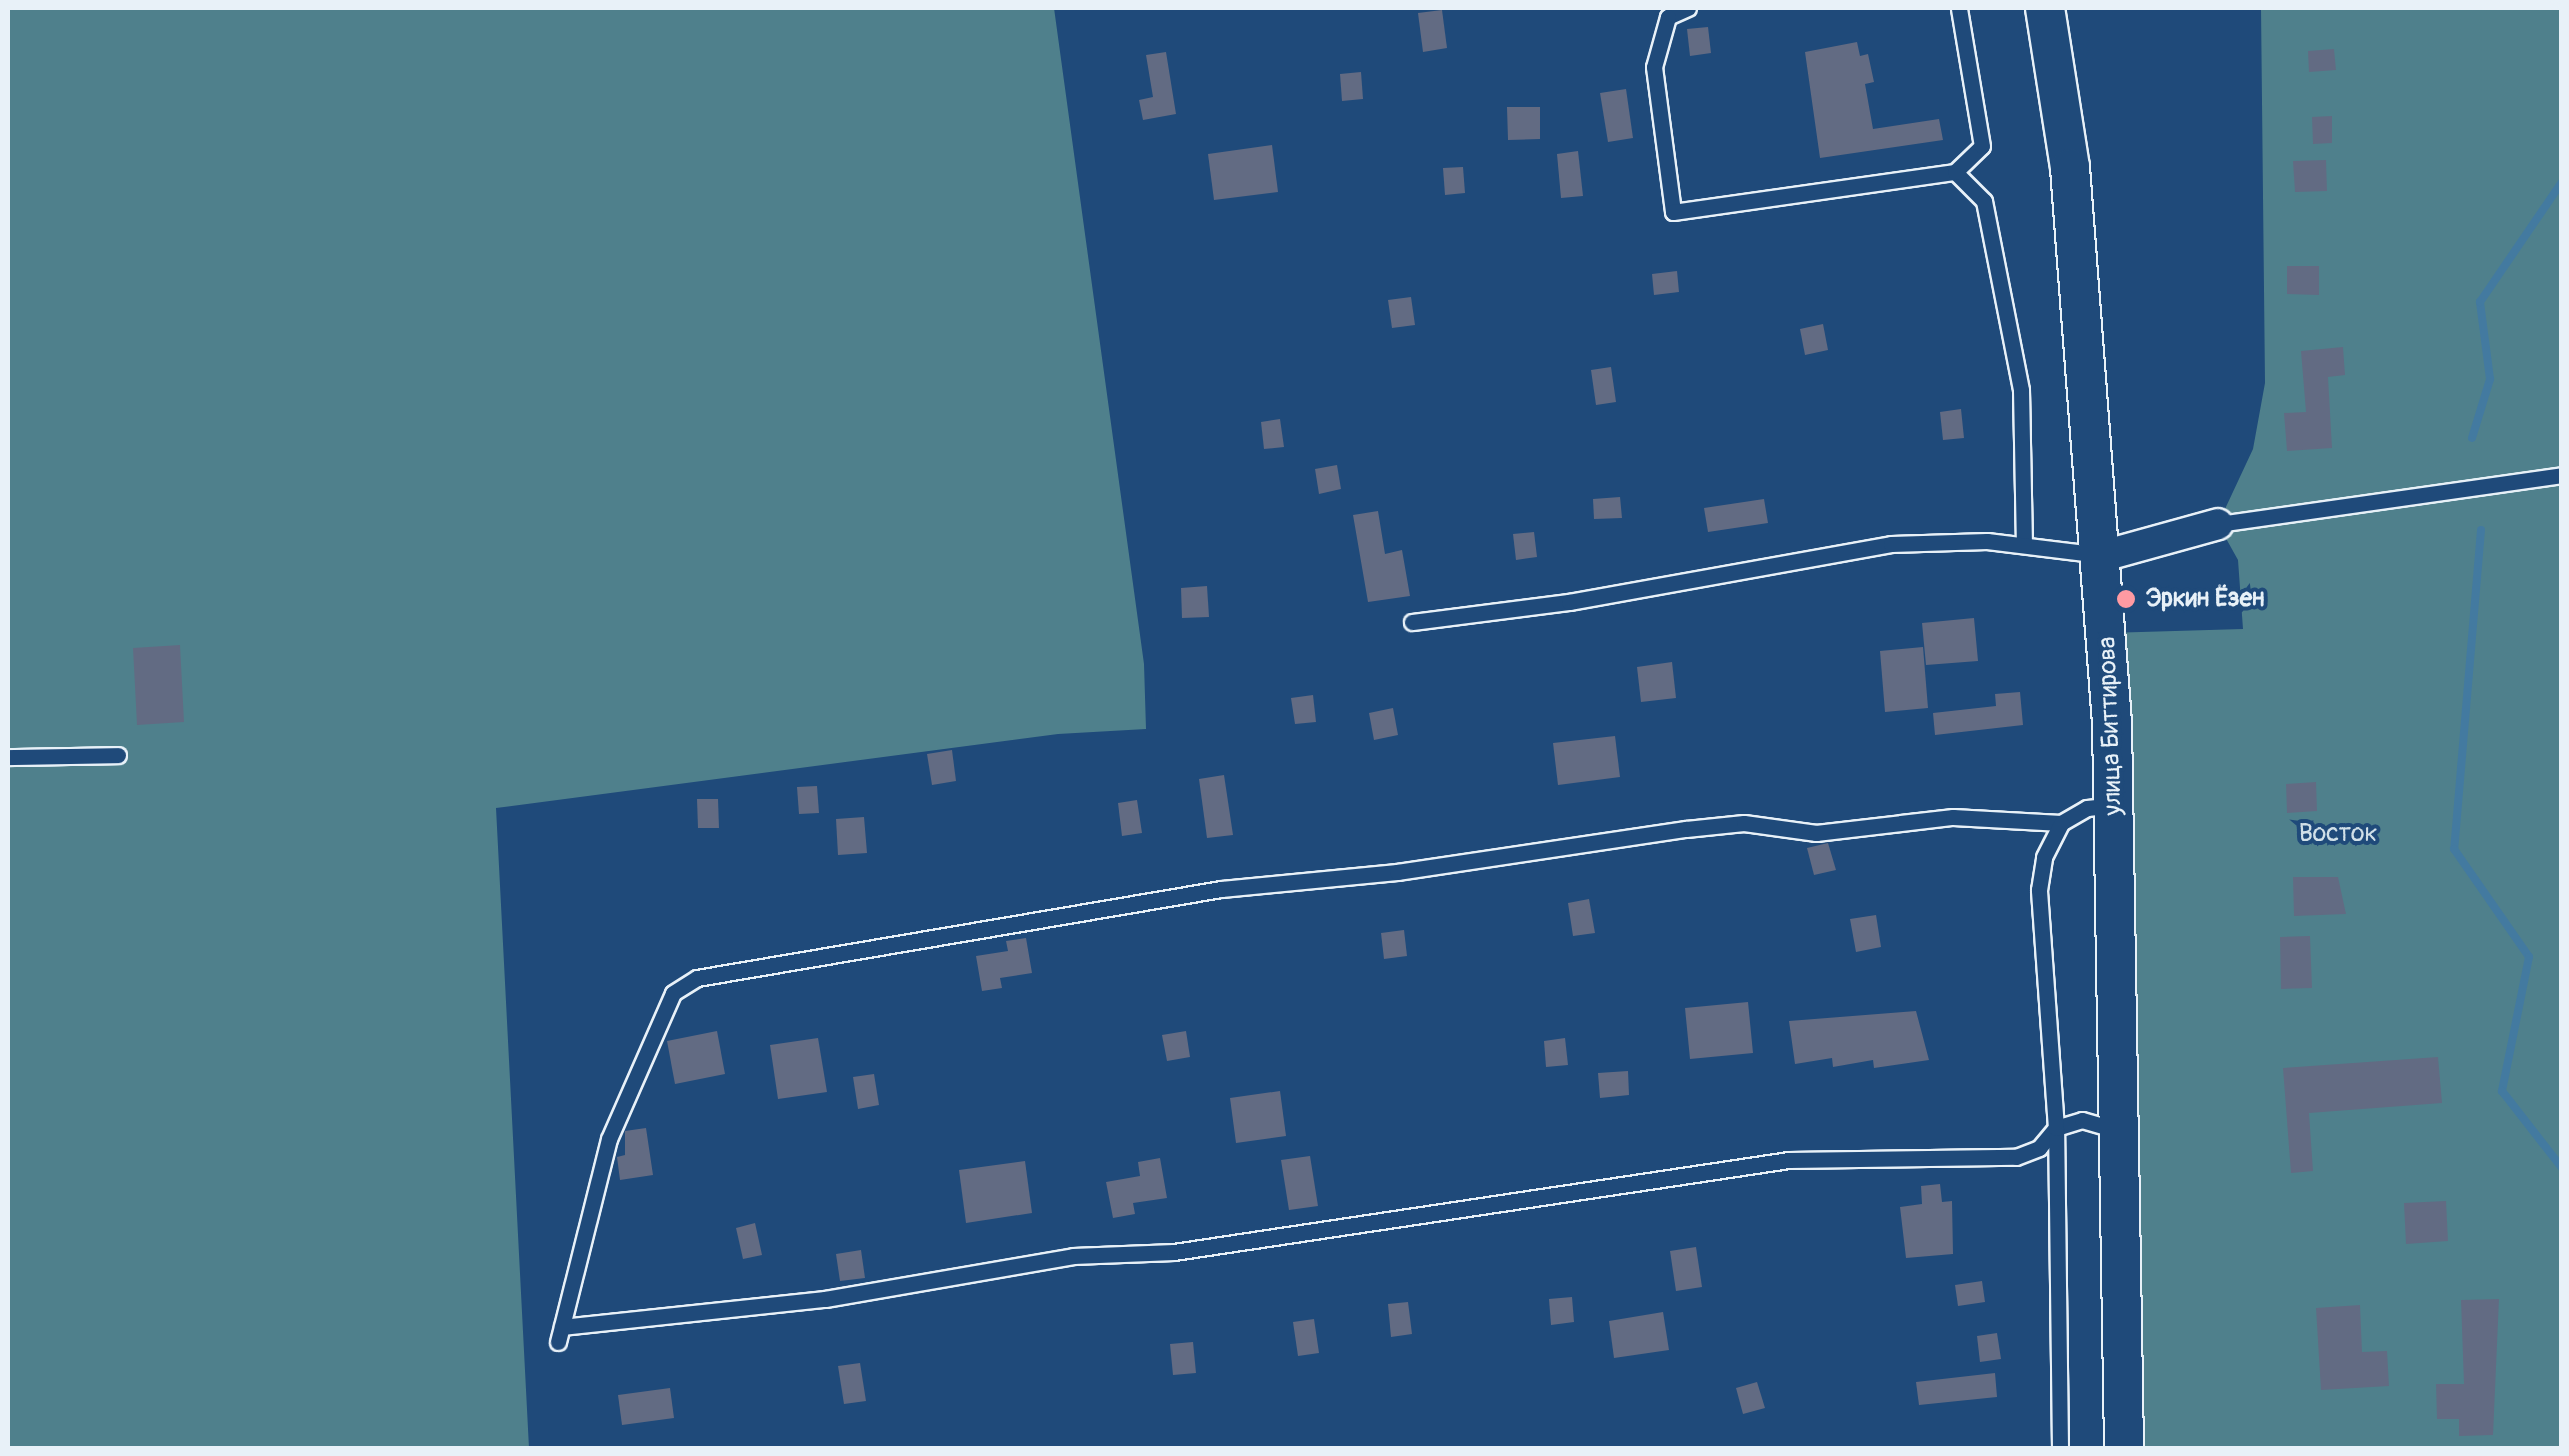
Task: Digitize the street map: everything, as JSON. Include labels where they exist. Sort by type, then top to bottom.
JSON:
[{"type":"street","name":"улица Биттирова","points":[[2045,8],[2070,168],[2102,556],[2114,805],[2124,1448]]},
{"type":"street","points":[[2102,556],[2218,524]]},
{"type":"lane","points":[[1688,8],[1668,17],[1654,67],[1673,212],[1955,172],[1982,146],[1959,8]]},
{"type":"lane","points":[[1955,172],[1984,201],[1996,238],[2021,390],[2024,545]]},
{"type":"lane","points":[[2218,524],[2562,475]]},
{"type":"lane","points":[[1412,622],[1569,602],[1891,544],[1941,539],[2102,556]]},
{"type":"lane","points":[[8,757],[118,754]]},
{"type":"lane","points":[[2060,1448],[2056,1128],[2039,890],[2044,858],[2061,823],[2086,808],[2114,805]]},
{"type":"lane","points":[[2061,823],[1954,816],[1816,833],[1744,823],[1686,829],[1397,872],[1221,889],[697,978],[673,994],[609,1139],[560,1334],[825,1300],[1073,1256],[1174,1252],[1789,1160],[2016,1157],[2039,1148],[2056,1128],[2082,1120],[2120,1131]]},
{"type":"green space","points":[[8,8],[1054,8],[1144,664],[1146,729],[1058,734],[496,808],[529,1448],[8,1448]]},
{"type":"green space","name":"Восток","points":[[2261,8],[2561,8],[2561,1448],[2124,1448],[2107,633],[2243,629],[2238,560],[2218,524],[2253,449],[2265,383]]},
{"type":"building","points":[[1442,10],[1447,48],[1423,52],[1418,13]]},
{"type":"building","points":[[1708,27],[1711,53],[1690,56],[1687,29]]},
{"type":"building","points":[[1857,42],[1860,56],[1868,54],[1874,82],[1865,84],[1873,129],[1939,119],[1943,140],[1820,158],[1805,52]]},
{"type":"building","points":[[2334,49],[2336,70],[2309,72],[2308,51]]},
{"type":"building","points":[[1166,52],[1176,114],[1143,120],[1139,100],[1153,97],[1146,55]]},
{"type":"building","points":[[1361,72],[1363,99],[1342,101],[1340,74]]},
{"type":"building","points":[[1626,89],[1633,138],[1608,142],[1600,93]]},
{"type":"building","points":[[1507,107],[1540,107],[1540,139],[1508,140]]},
{"type":"building","points":[[2332,116],[2332,143],[2313,144],[2312,117]]},
{"type":"building","points":[[1272,145],[1278,192],[1214,200],[1208,154]]},
{"type":"building","points":[[1578,151],[1583,196],[1561,198],[1557,154]]},
{"type":"building","points":[[2326,160],[2327,191],[2295,192],[2293,161]]},
{"type":"building","points":[[1463,167],[1465,193],[1445,195],[1443,168]]},
{"type":"building","points":[[2287,266],[2319,266],[2319,295],[2287,294]]},
{"type":"building","points":[[1677,271],[1679,292],[1654,295],[1652,274]]},
{"type":"building","points":[[1411,297],[1415,325],[1392,328],[1388,300]]},
{"type":"building","points":[[1823,324],[1828,350],[1805,355],[1800,329]]},
{"type":"building","points":[[2343,347],[2345,375],[2328,377],[2332,448],[2287,451],[2284,413],[2306,412],[2301,351]]},
{"type":"building","points":[[1611,367],[1616,402],[1596,405],[1591,370]]},
{"type":"building","points":[[1961,409],[1964,438],[1943,440],[1940,412]]},
{"type":"building","points":[[1280,419],[1284,447],[1264,449],[1261,422]]},
{"type":"building","points":[[1337,465],[1341,489],[1319,494],[1315,469]]},
{"type":"building","points":[[1620,497],[1622,518],[1594,519],[1593,499]]},
{"type":"building","points":[[1764,499],[1768,523],[1708,532],[1704,508]]},
{"type":"building","points":[[1378,511],[1385,554],[1402,550],[1410,596],[1368,602],[1353,515]]},
{"type":"building","points":[[1534,532],[1537,557],[1516,560],[1513,534]]},
{"type":"building","points":[[1207,586],[1209,617],[1182,618],[1181,588]]},
{"type":"building","points":[[1974,618],[1978,661],[1926,665],[1922,623]]},
{"type":"building","points":[[180,645],[184,722],[137,725],[133,648]]},
{"type":"building","points":[[1923,647],[1928,708],[1885,712],[1880,651]]},
{"type":"building","points":[[1672,662],[1676,698],[1641,702],[1637,667]]},
{"type":"building","points":[[2020,692],[2023,725],[1935,735],[1933,713],[1996,706],[1995,694]]},
{"type":"building","points":[[1313,695],[1316,722],[1295,724],[1291,698]]},
{"type":"building","points":[[1393,708],[1398,735],[1374,740],[1369,713]]},
{"type":"building","points":[[1615,736],[1620,777],[1558,785],[1553,743]]},
{"type":"building","points":[[952,750],[956,781],[932,785],[927,754]]},
{"type":"building","points":[[1224,775],[1233,835],[1207,838],[1199,779]]},
{"type":"building","points":[[2316,782],[2317,811],[2287,813],[2286,784]]},
{"type":"building","points":[[817,786],[819,813],[799,814],[797,787]]},
{"type":"building","points":[[697,799],[718,799],[719,828],[698,828]]},
{"type":"building","points":[[1137,800],[1142,833],[1122,836],[1118,803]]},
{"type":"building","points":[[864,817],[867,853],[838,855],[836,819]]},
{"type":"building","points":[[1828,843],[1836,870],[1814,875],[1807,848]]},
{"type":"building","points":[[2293,877],[2338,877],[2346,914],[2294,916]]},
{"type":"building","points":[[1589,899],[1595,933],[1573,936],[1568,903]]},
{"type":"building","points":[[1876,915],[1881,947],[1856,952],[1850,919]]},
{"type":"building","points":[[1404,930],[1407,956],[1384,959],[1381,933]]},
{"type":"building","points":[[2310,936],[2312,988],[2281,989],[2280,937]]},
{"type":"building","points":[[1026,938],[1032,973],[1000,978],[1002,988],[982,991],[976,956],[1008,951],[1006,941]]},
{"type":"building","points":[[1748,1002],[1753,1053],[1690,1059],[1685,1008]]},
{"type":"building","points":[[1916,1011],[1929,1060],[1874,1068],[1873,1060],[1833,1067],[1832,1058],[1795,1064],[1789,1021]]},
{"type":"building","points":[[717,1031],[725,1074],[675,1084],[667,1041]]},
{"type":"building","points":[[1186,1031],[1190,1057],[1167,1061],[1162,1035]]},
{"type":"building","points":[[818,1038],[827,1092],[778,1099],[770,1045]]},
{"type":"building","points":[[1565,1038],[1568,1065],[1546,1067],[1544,1041]]},
{"type":"building","points":[[2438,1057],[2442,1103],[2309,1113],[2313,1171],[2291,1173],[2283,1068]]},
{"type":"building","points":[[1628,1071],[1629,1095],[1600,1098],[1598,1073]]},
{"type":"building","points":[[874,1074],[879,1105],[858,1109],[853,1077]]},
{"type":"building","points":[[1280,1091],[1286,1136],[1236,1143],[1230,1098]]},
{"type":"building","points":[[646,1128],[653,1175],[620,1180],[617,1157],[625,1155],[625,1131]]},
{"type":"building","points":[[1310,1156],[1318,1206],[1289,1210],[1281,1160]]},
{"type":"building","points":[[1160,1158],[1167,1198],[1133,1203],[1135,1214],[1113,1218],[1106,1182],[1140,1176],[1138,1162]]},
{"type":"building","points":[[1025,1161],[1032,1213],[966,1223],[959,1170]]},
{"type":"building","points":[[1940,1184],[1942,1202],[1952,1201],[1953,1254],[1906,1258],[1900,1207],[1922,1204],[1921,1186]]},
{"type":"building","points":[[2446,1201],[2448,1241],[2406,1244],[2404,1203]]},
{"type":"building","points":[[755,1223],[762,1255],[743,1259],[736,1228]]},
{"type":"building","points":[[1696,1247],[1702,1287],[1676,1291],[1670,1251]]},
{"type":"building","points":[[861,1250],[865,1278],[840,1281],[836,1254]]},
{"type":"building","points":[[1982,1281],[1985,1302],[1958,1306],[1955,1285]]},
{"type":"building","points":[[1572,1297],[1574,1322],[1551,1325],[1549,1299]]},
{"type":"building","points":[[2499,1299],[2493,1435],[2459,1436],[2459,1419],[2437,1419],[2436,1384],[2464,1384],[2461,1300]]},
{"type":"building","points":[[1408,1302],[1412,1334],[1391,1337],[1388,1304]]},
{"type":"building","points":[[2360,1305],[2362,1352],[2387,1351],[2389,1386],[2321,1390],[2316,1308]]},
{"type":"building","points":[[1663,1312],[1669,1350],[1614,1358],[1609,1321]]},
{"type":"building","points":[[1314,1319],[1319,1353],[1298,1356],[1293,1322]]},
{"type":"building","points":[[1997,1333],[2001,1359],[1980,1362],[1977,1336]]},
{"type":"building","points":[[1193,1342],[1196,1373],[1173,1375],[1170,1344]]},
{"type":"building","points":[[860,1363],[866,1401],[844,1404],[838,1366]]},
{"type":"building","points":[[1995,1373],[1997,1397],[1919,1405],[1916,1382]]},
{"type":"building","points":[[1757,1382],[1765,1408],[1743,1414],[1736,1388]]},
{"type":"building","points":[[670,1388],[674,1418],[622,1425],[618,1395]]},
{"type":"waterway","points":[[2472,438],[2490,379],[2480,302],[2562,182]]},
{"type":"waterway","points":[[2481,530],[2454,849],[2529,957],[2502,1091],[2562,1168]]},
{"type":"place","name":"Эркин Ёзен","points":[[2126,599]]}]
